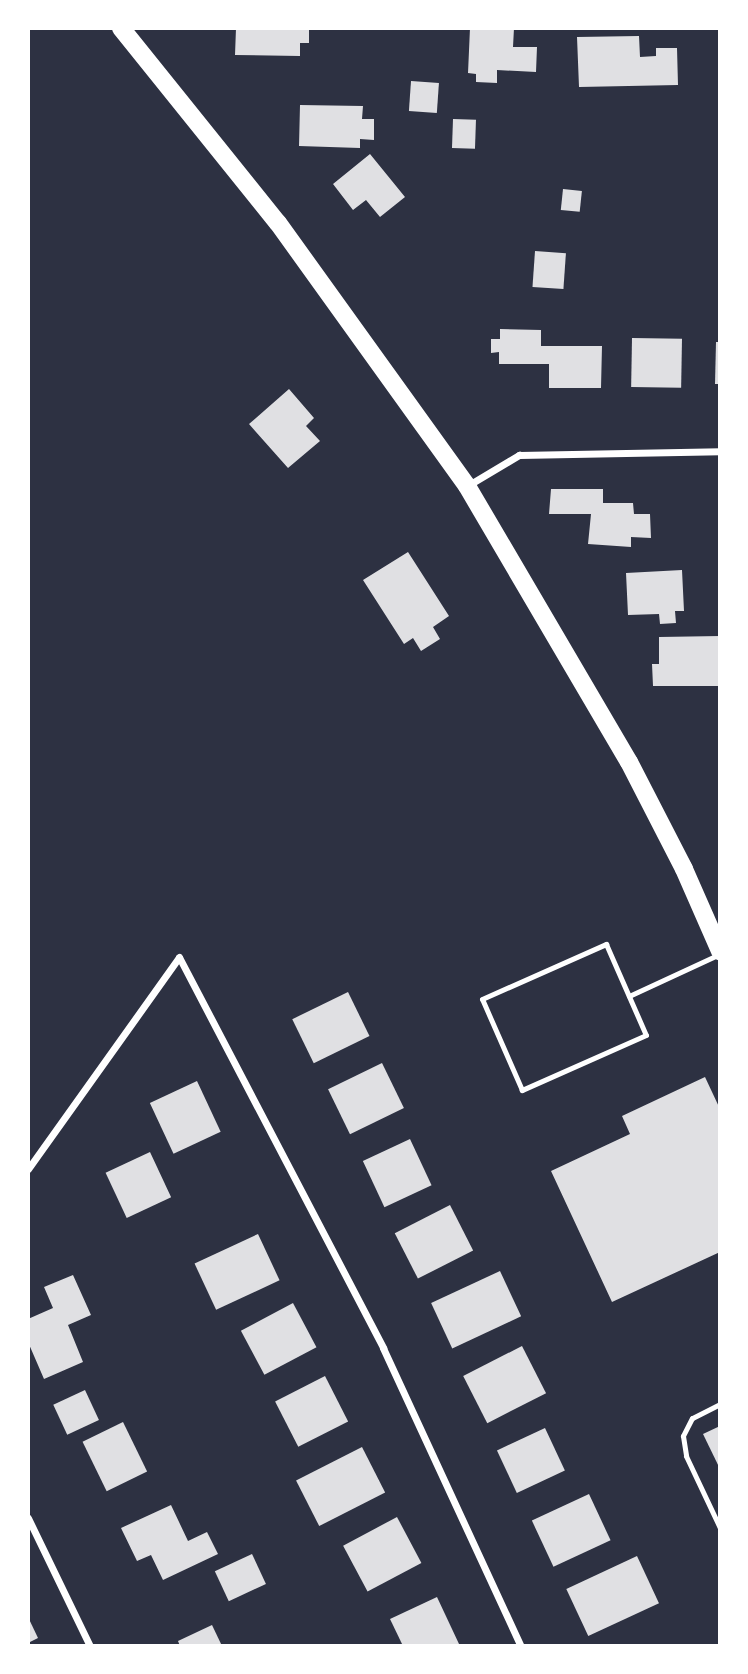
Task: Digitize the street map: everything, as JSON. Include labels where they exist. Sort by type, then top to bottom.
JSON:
[{"type":"main road","points":[[121,28],[278,223],[467,486],[629,762],[684,869],[720,952]]},
{"type":"street","points":[[467,486],[519,455],[720,451]]},
{"type":"street","points":[[28,1169],[180,957],[383,1348],[521,1646]]},
{"type":"street","points":[[28,1518],[90,1646]]},
{"type":"lane","points":[[606,944],[629,996],[646,1035],[522,1090],[482,999],[606,944]]},
{"type":"lane","points":[[629,996],[720,952]]},
{"type":"lane","points":[[720,1404],[692,1418],[683,1436],[686,1456],[720,1528]]},
{"type":"building","points":[[236,28],[309,28],[309,43],[300,43],[300,56],[235,55]]},
{"type":"building","points":[[470,28],[514,28],[513,47],[537,47],[536,72],[497,70],[497,83],[476,82],[476,74],[468,73]]},
{"type":"building","points":[[639,36],[640,57],[656,56],[656,48],[677,48],[678,85],[579,87],[577,37]]},
{"type":"building","points":[[411,81],[439,83],[437,113],[409,111]]},
{"type":"building","points":[[300,105],[363,106],[362,119],[374,119],[374,140],[360,139],[360,148],[299,146]]},
{"type":"building","points":[[453,119],[476,120],[475,149],[452,148]]},
{"type":"building","points":[[370,154],[405,197],[380,217],[366,200],[353,210],[333,184]]},
{"type":"building","points":[[563,189],[582,191],[580,212],[561,210]]},
{"type":"building","points":[[535,251],[566,253],[563,289],[532,287]]},
{"type":"building","points":[[500,329],[541,330],[541,346],[602,346],[601,388],[549,388],[549,364],[499,364],[499,352],[491,353],[491,339],[500,339]]},
{"type":"building","points":[[632,338],[682,339],[681,388],[631,387]]},
{"type":"building","points":[[716,342],[720,342],[720,384],[715,384]]},
{"type":"building","points":[[289,389],[314,418],[306,426],[320,441],[288,468],[249,424]]},
{"type":"building","points":[[551,489],[603,489],[603,503],[633,503],[634,514],[650,514],[651,538],[631,537],[631,547],[588,544],[591,514],[549,514]]},
{"type":"building","points":[[408,552],[449,616],[433,627],[440,639],[421,651],[413,638],[404,644],[363,580]]},
{"type":"building","points":[[682,570],[684,611],[675,611],[676,623],[660,624],[659,614],[628,615],[626,573]]},
{"type":"building","points":[[720,636],[720,686],[653,686],[652,664],[659,664],[659,637]]},
{"type":"building","points":[[348,992],[369,1036],[314,1063],[292,1019]]},
{"type":"building","points":[[382,1063],[404,1108],[350,1134],[328,1089]]},
{"type":"building","points":[[705,1077],[720,1109],[720,1252],[612,1302],[551,1171],[630,1134],[622,1116]]},
{"type":"building","points":[[197,1081],[221,1132],[174,1154],[150,1103]]},
{"type":"building","points":[[410,1139],[432,1185],[384,1207],[363,1161]]},
{"type":"building","points":[[150,1152],[171,1197],[127,1218],[106,1173]]},
{"type":"building","points":[[450,1205],[473,1250],[418,1279],[395,1233]]},
{"type":"building","points":[[258,1234],[280,1280],[216,1310],[195,1264]]},
{"type":"building","points":[[500,1271],[521,1316],[452,1348],[431,1303]]},
{"type":"building","points":[[73,1275],[91,1315],[68,1325],[83,1362],[44,1379],[28,1342],[28,1319],[53,1308],[44,1287]]},
{"type":"building","points":[[293,1303],[316,1347],[264,1375],[241,1331]]},
{"type":"building","points":[[522,1346],[546,1393],[487,1423],[463,1376]]},
{"type":"building","points":[[325,1376],[348,1421],[298,1447],[275,1401]]},
{"type":"building","points":[[85,1390],[99,1420],[67,1435],[53,1405]]},
{"type":"building","points":[[123,1422],[147,1471],[107,1491],[83,1442]]},
{"type":"building","points":[[720,1426],[720,1469],[703,1434]]},
{"type":"building","points":[[545,1428],[565,1471],[517,1493],[497,1450]]},
{"type":"building","points":[[362,1447],[385,1492],[319,1526],[296,1481]]},
{"type":"building","points":[[589,1494],[611,1540],[553,1567],[532,1521]]},
{"type":"building","points":[[171,1505],[188,1541],[207,1532],[218,1554],[163,1580],[151,1555],[137,1561],[121,1528]]},
{"type":"building","points":[[397,1517],[421,1563],[368,1592],[343,1546]]},
{"type":"building","points":[[252,1554],[266,1584],[229,1601],[215,1571]]},
{"type":"building","points":[[637,1556],[659,1603],[588,1636],[566,1589]]},
{"type":"building","points":[[437,1597],[459,1644],[403,1646],[390,1619]]},
{"type":"building","points":[[28,1617],[38,1638],[28,1643]]},
{"type":"building","points":[[212,1625],[222,1646],[180,1646],[178,1641]]}]
